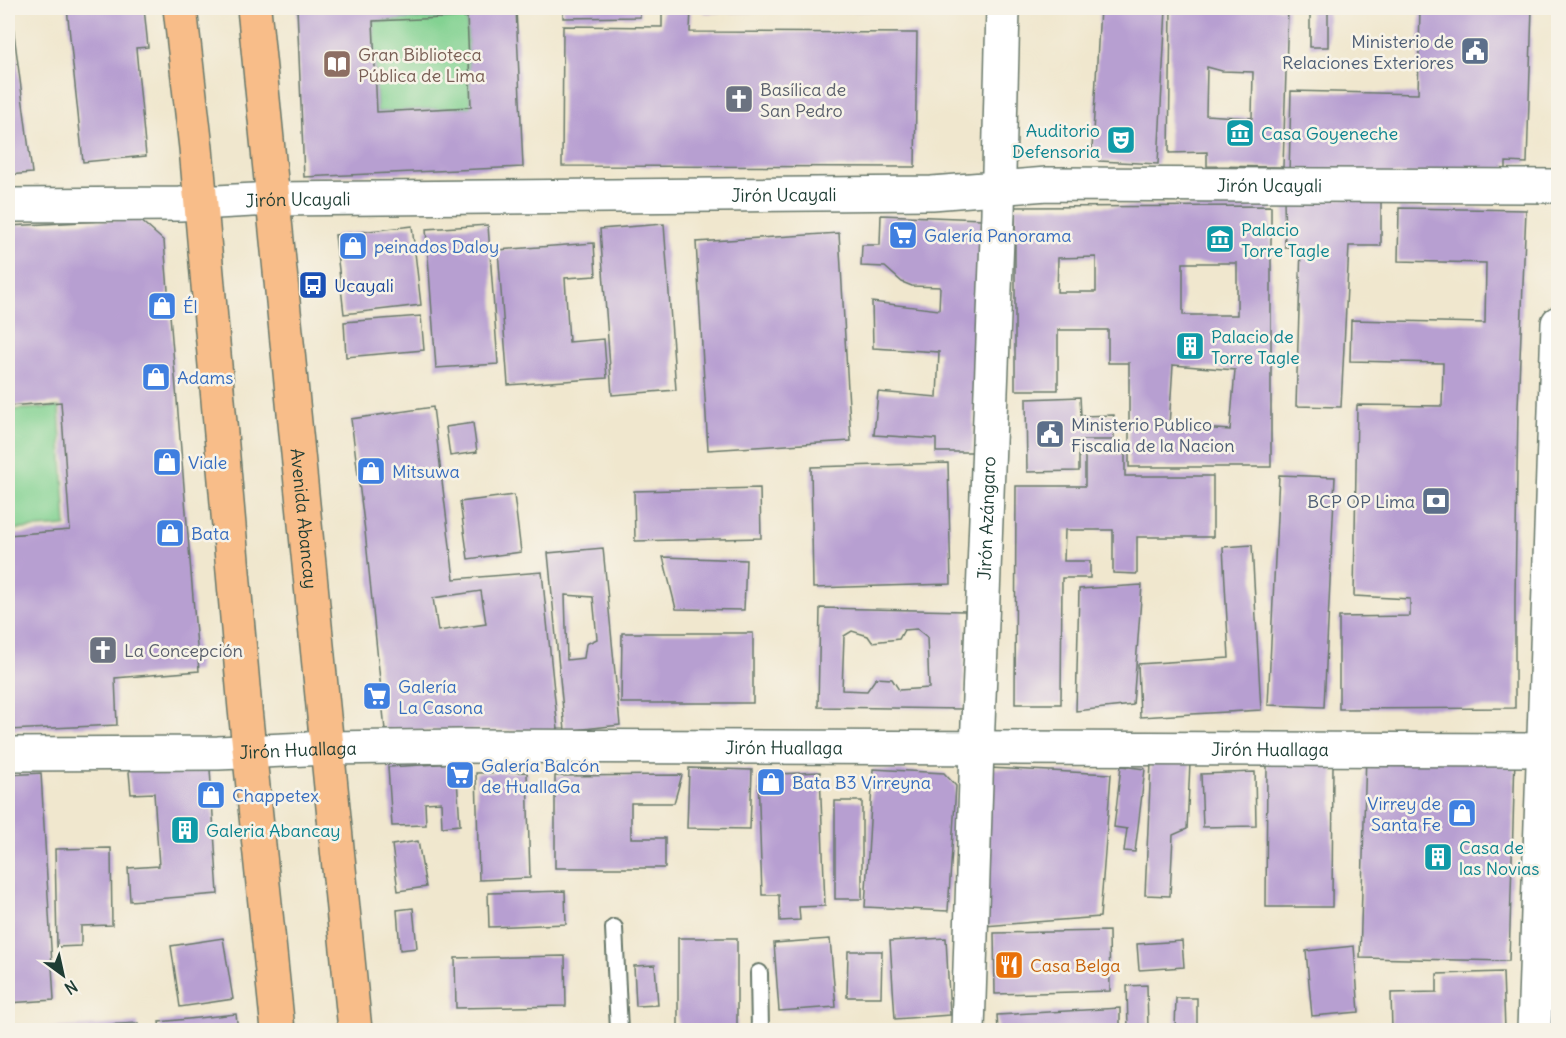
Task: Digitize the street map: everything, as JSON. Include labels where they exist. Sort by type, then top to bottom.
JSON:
[{"type":"main road","points":[[180,8],[201,203],[249,753],[278,1030]]},
{"type":"main road","name":"Avenida Abancay","points":[[254,8],[355,1030]]},
{"type":"street","name":"Jirón Azángaro","points":[[968,1030],[1003,8]]},
{"type":"street","name":"Jirón Ucayali","points":[[8,205],[201,203],[273,199],[932,193],[1047,184],[1558,186]]},
{"type":"street","points":[[1534,1030],[1551,750],[1558,323]]},
{"type":"street","name":"Jirón Huallaga","points":[[8,754],[249,753],[327,747],[464,746],[1551,750]]},
{"type":"lane","points":[[614,928],[619,1030]]},
{"type":"lane","points":[[759,973],[760,1030]]},
{"type":"green space","points":[[467,17],[471,107],[377,112],[373,21]]},
{"type":"green space","points":[[59,407],[66,526],[8,530],[8,410]]},
{"type":"building","points":[[67,8],[144,8],[148,47],[136,48],[146,156],[83,162]]},
{"type":"building","name":"Gran Biblioteca Pública de Lima","points":[[297,8],[516,8],[523,167],[304,177]],"holes":[[[467,17],[471,107],[377,112],[373,21]]]},
{"type":"building","points":[[563,8],[640,8],[640,17],[563,18]]},
{"type":"building","name":"Basílica de San Pedro","points":[[662,8],[691,8],[690,32],[917,33],[915,167],[562,166],[563,26],[662,27]]},
{"type":"building","points":[[704,8],[874,8],[874,11],[704,13]]},
{"type":"building","points":[[1100,8],[1166,8],[1158,164],[1099,161],[1092,150]]},
{"type":"building","points":[[1171,8],[1288,8],[1283,167],[1207,166],[1207,152],[1169,153]],"holes":[[[1207,67],[1222,71],[1253,72],[1252,118],[1206,115]]]},
{"type":"building","points":[[1310,8],[1328,8],[1328,47],[1310,47]]},
{"type":"building","name":"Ministerio de Relaciones Exteriores","points":[[1420,8],[1532,8],[1527,163],[1506,162],[1506,171],[1289,177],[1291,91],[1418,94]]},
{"type":"building","points":[[12,18],[32,173],[8,175],[8,19]]},
{"type":"building","points":[[1381,198],[1381,246],[1349,246],[1341,407],[1296,406],[1301,247],[1285,247],[1284,199]]},
{"type":"building","name":"Palacio de Torre Tagle","points":[[1271,206],[1271,467],[1129,467],[1129,363],[1108,363],[1108,330],[1058,330],[1058,390],[1015,390],[1015,207]],"holes":[[[1096,257],[1096,292],[1057,292],[1058,258]],[[1183,263],[1237,263],[1237,315],[1183,315]],[[1173,365],[1235,370],[1230,430],[1169,426]]]},
{"type":"building","points":[[1399,208],[1526,210],[1518,407],[1515,708],[1339,709],[1339,617],[1410,616],[1410,599],[1354,596],[1357,405],[1442,406],[1443,363],[1350,361],[1351,320],[1485,323],[1486,263],[1398,261]]},
{"type":"building","points":[[881,215],[982,219],[972,452],[936,452],[936,439],[874,435],[878,392],[937,397],[939,352],[873,348],[872,302],[939,310],[940,287],[912,286],[902,282],[885,267],[861,266],[862,245],[880,245]]},
{"type":"building","points":[[139,219],[164,241],[199,671],[115,678],[117,725],[8,730],[8,535],[70,530],[61,402],[8,406],[8,226]]},
{"type":"building","points":[[664,224],[676,390],[612,395],[600,229]]},
{"type":"building","points":[[488,225],[498,364],[436,368],[426,229]]},
{"type":"building","points":[[412,226],[421,305],[344,314],[335,235]]},
{"type":"building","points":[[839,233],[851,441],[708,450],[696,242]]},
{"type":"building","points":[[594,243],[596,276],[565,278],[569,342],[604,339],[607,378],[508,385],[498,250]]},
{"type":"building","points":[[421,316],[424,350],[346,357],[344,322]]},
{"type":"building","points":[[1080,397],[1081,416],[1114,415],[1114,440],[1079,440],[1079,471],[1027,472],[1026,399]]},
{"type":"building","points":[[433,407],[454,579],[542,572],[558,730],[385,730],[351,419]],"holes":[[[481,591],[486,624],[438,631],[433,598]]]},
{"type":"building","points":[[473,423],[477,452],[450,456],[446,427]]},
{"type":"building","points":[[1085,454],[1125,454],[1125,476],[1213,476],[1213,537],[1137,537],[1137,574],[1113,573],[1113,530],[1065,530],[1064,561],[1090,561],[1090,578],[1062,578],[1061,704],[1015,704],[1016,486],[1085,486]]},
{"type":"building","points":[[948,463],[951,584],[813,588],[811,467]]},
{"type":"building","points":[[1279,475],[1335,477],[1324,707],[1268,705]]},
{"type":"building","points":[[760,488],[761,538],[635,541],[634,491]]},
{"type":"building","points":[[514,495],[521,552],[468,559],[460,502]]},
{"type":"building","points":[[1252,545],[1261,710],[1140,717],[1138,664],[1229,658],[1223,547]]},
{"type":"building","points":[[603,548],[620,725],[565,731],[548,553]],"holes":[[[565,595],[593,597],[597,639],[586,644],[584,658],[567,660]]]},
{"type":"building","points":[[663,557],[746,560],[744,610],[676,609]]},
{"type":"building","points":[[1142,585],[1133,705],[1076,711],[1079,589]]},
{"type":"building","points":[[820,608],[965,611],[963,709],[818,707]],"holes":[[[917,629],[927,637],[929,688],[899,690],[892,679],[876,678],[867,691],[842,690],[844,636],[852,631],[868,636],[872,642],[899,639],[904,630]]]},
{"type":"building","points":[[622,633],[753,633],[753,703],[621,703]]},
{"type":"building","name":"Casa de las Novias","points":[[1366,754],[1515,757],[1509,961],[1360,958]]},
{"type":"building","name":"Galeria Abancay","points":[[128,761],[210,769],[218,894],[130,901],[128,868],[159,866],[154,793],[131,794]]},
{"type":"building","points":[[1151,762],[1190,763],[1187,829],[1173,835],[1170,896],[1145,895]]},
{"type":"building","points":[[456,763],[460,825],[442,827],[441,802],[425,803],[426,825],[392,826],[388,767]]},
{"type":"building","points":[[1267,763],[1333,763],[1332,907],[1266,907]]},
{"type":"building","points":[[1121,766],[1145,769],[1135,852],[1124,851],[1127,829],[1114,827]]},
{"type":"building","points":[[689,768],[752,770],[750,829],[687,828]]},
{"type":"building","points":[[989,768],[1111,774],[1100,917],[985,926]]},
{"type":"building","points":[[873,769],[944,773],[956,786],[948,911],[865,907]]},
{"type":"building","points":[[527,772],[530,878],[479,880],[476,773]]},
{"type":"building","points":[[820,772],[825,906],[799,907],[800,920],[780,921],[779,895],[762,895],[758,775]]},
{"type":"building","points":[[1255,772],[1256,826],[1203,827],[1201,774]]},
{"type":"building","points":[[41,773],[54,1000],[8,1003],[8,775]]},
{"type":"building","points":[[682,775],[674,803],[631,803],[631,838],[665,838],[665,868],[555,868],[555,776]]},
{"type":"building","points":[[835,801],[862,801],[862,899],[835,899]]},
{"type":"building","points":[[418,841],[426,887],[398,891],[392,845]]},
{"type":"building","points":[[111,848],[112,925],[81,926],[81,946],[57,947],[55,849]]},
{"type":"building","points":[[565,891],[566,924],[489,927],[488,893]]},
{"type":"building","points":[[413,908],[417,948],[400,950],[397,910]]},
{"type":"building","points":[[1109,931],[1110,991],[995,994],[994,933]]},
{"type":"building","points":[[223,938],[233,999],[180,1007],[171,946]]},
{"type":"building","points":[[678,938],[737,938],[737,1030],[678,1030]]},
{"type":"building","points":[[946,938],[950,1015],[895,1019],[890,941]]},
{"type":"building","points":[[830,939],[836,1007],[779,1011],[774,943]]},
{"type":"building","points":[[1182,941],[1184,967],[1139,970],[1137,944]]},
{"type":"building","points":[[1354,946],[1359,1012],[1312,1016],[1306,951]]},
{"type":"building","points":[[848,951],[882,951],[881,997],[847,997]]},
{"type":"building","points":[[565,956],[566,1006],[456,1008],[455,958]]},
{"type":"building","points":[[655,965],[658,1005],[636,1006],[634,966]]},
{"type":"building","points":[[1503,972],[1505,1030],[1392,1030],[1391,993],[1437,992],[1437,974]]},
{"type":"building","points":[[1147,985],[1148,1030],[1128,1030],[1127,986]]},
{"type":"building","points":[[1176,998],[1197,998],[1197,1030],[1175,1030]]},
{"type":"building","points":[[1120,1008],[1120,1030],[998,1030],[997,1015]]},
{"type":"building","points":[[236,1014],[238,1030],[160,1030],[159,1022]]},
{"type":"building","points":[[138,1023],[138,1030],[32,1030],[32,1029]]},
{"type":"place","name":"Ministerio de Relaciones Exteriores","points":[[1475,51]]},
{"type":"place","name":"Gran Biblioteca Pública de Lima","points":[[337,64]]},
{"type":"place","name":"Basílica de San Pedro","points":[[739,99]]},
{"type":"place","name":"Casa Goyeneche","points":[[1240,133]]},
{"type":"place","name":"Auditorio Defensoria","points":[[1121,140]]},
{"type":"place","name":"Galería Panorama","points":[[903,235]]},
{"type":"place","name":"Palacio Torre Tagle","points":[[1220,239]]},
{"type":"place","name":"peinados Daloy","points":[[353,246]]},
{"type":"place","name":"Ucayali","points":[[313,285]]},
{"type":"place","name":"Él","points":[[162,306]]},
{"type":"place","name":"Palacio de Torre Tagle","points":[[1190,346]]},
{"type":"place","name":"Adams","points":[[156,377]]},
{"type":"place","name":"Ministerio Publico Fiscalia de la Nacion","points":[[1050,434]]},
{"type":"place","name":"Viale","points":[[167,462]]},
{"type":"place","name":"Mitsuwa","points":[[371,471]]},
{"type":"place","name":"BCP OP Lima","points":[[1436,501]]},
{"type":"place","name":"Bata","points":[[170,533]]},
{"type":"place","name":"La Concepción","points":[[103,650]]},
{"type":"place","name":"Galería La Casona","points":[[377,696]]},
{"type":"place","name":"Galería Balcón de HuallaGa","points":[[460,775]]},
{"type":"place","name":"Bata B3 Virreyna","points":[[771,782]]},
{"type":"place","name":"Chappetex","points":[[211,795]]},
{"type":"place","name":"Virrey de Santa Fe","points":[[1462,813]]},
{"type":"place","name":"Galeria Abancay","points":[[185,830]]},
{"type":"place","name":"Casa de las Novias","points":[[1438,857]]},
{"type":"place","name":"Casa Belga","points":[[1009,965]]}]
